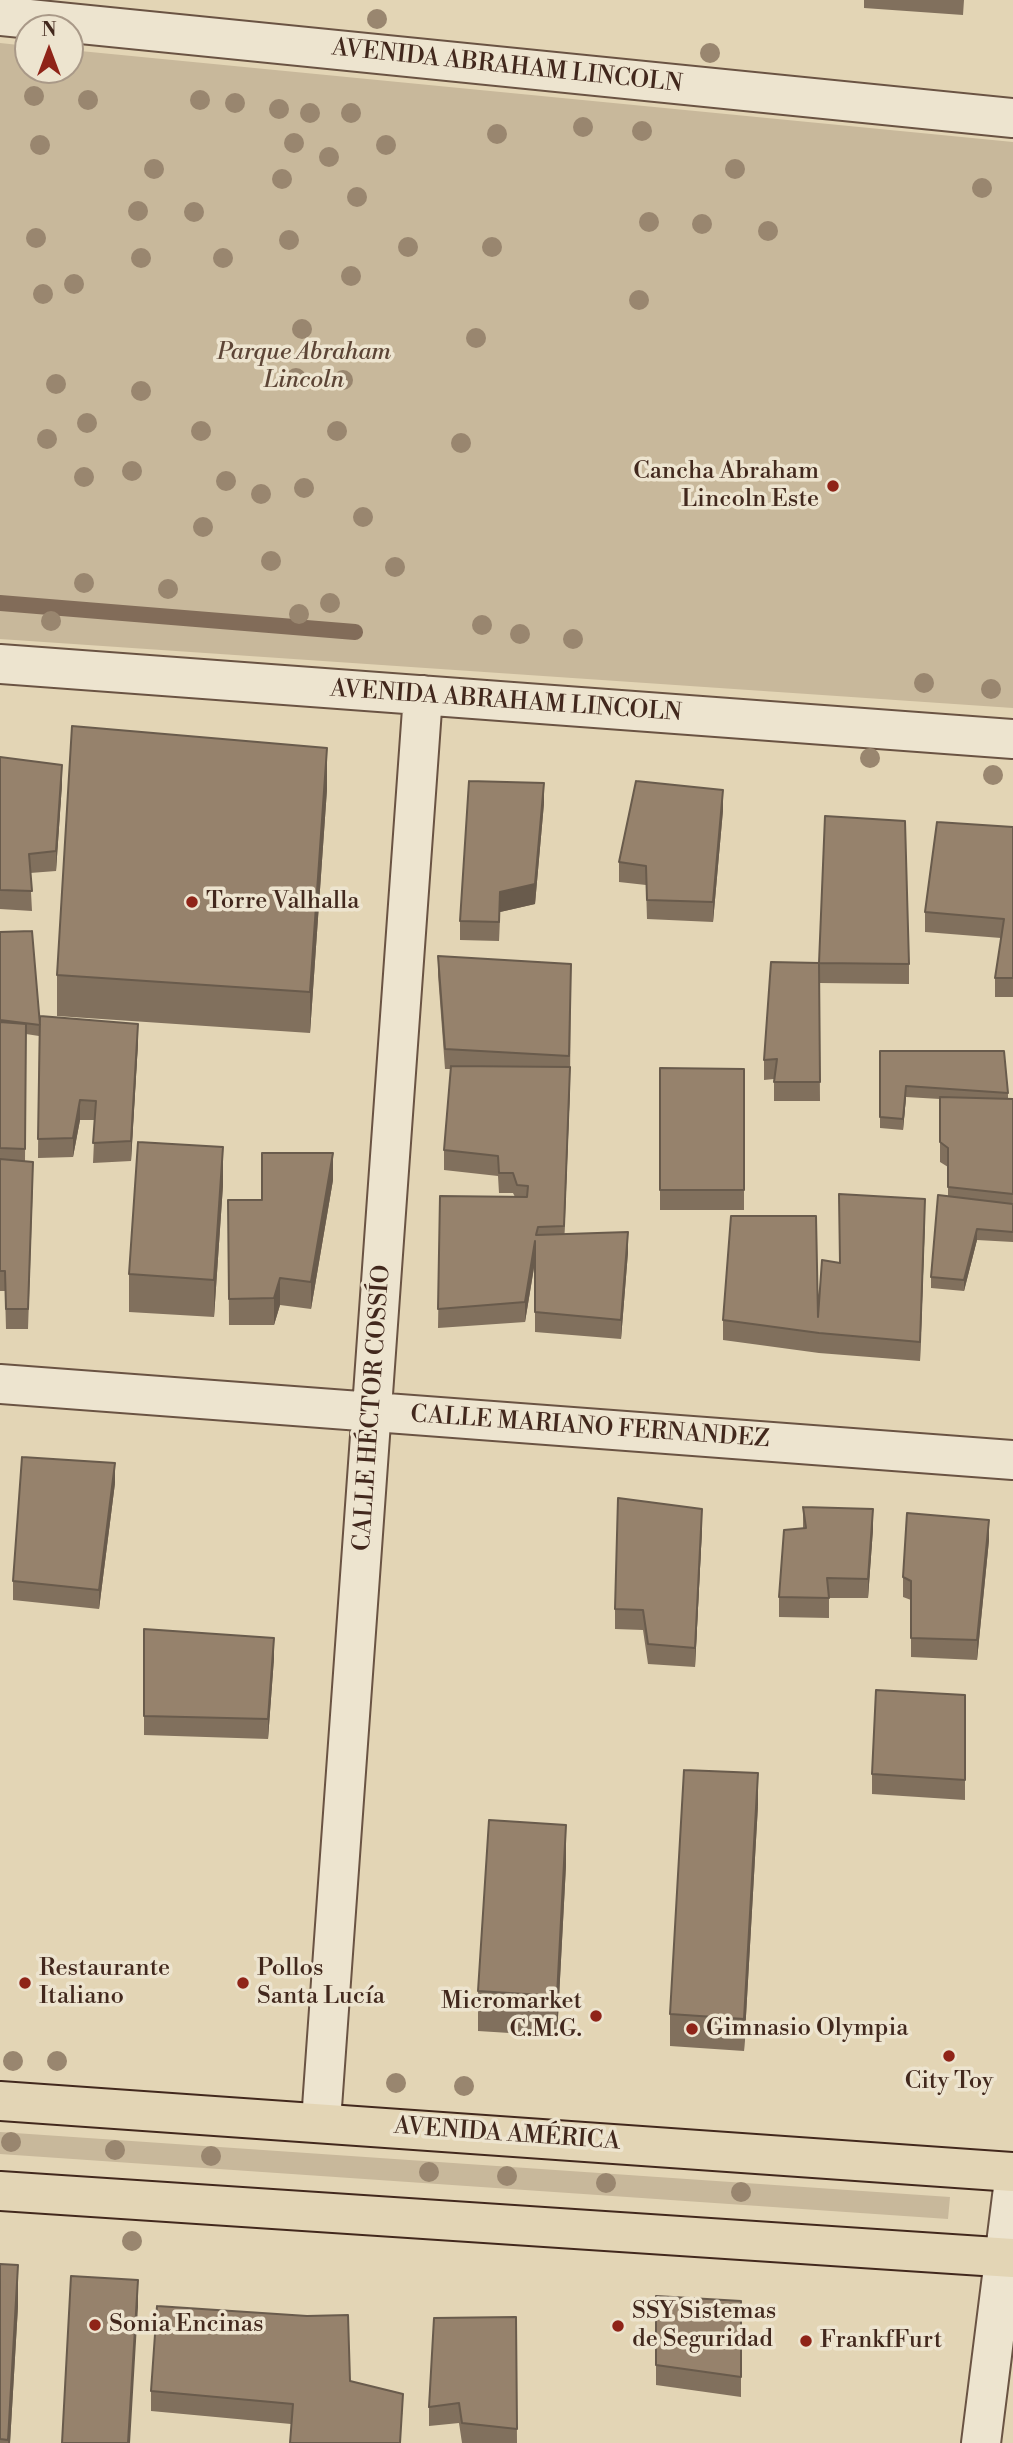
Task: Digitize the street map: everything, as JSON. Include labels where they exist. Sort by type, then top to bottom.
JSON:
[{"type":"main road","name":"AVENIDA AMÉRICA","points":[[0,2101],[321,2121],[1013,2172]]},
{"type":"main road","points":[[0,2191],[1009,2258]]},
{"type":"street","name":"AVENIDA ABRAHAM LINCOLN","points":[[0,16],[1013,117]]},
{"type":"street","name":"AVENIDA ABRAHAM LINCOLN","points":[[0,664],[1013,739]]},
{"type":"street","name":"CALLE HÉCTOR COSSÍO","points":[[321,2121],[424,695]]},
{"type":"street","name":"CALLE MARIANO FERNANDEZ","points":[[0,1384],[1013,1460]]},
{"type":"street","points":[[981,2443],[1009,2258],[1013,2188]]},
{"type":"green space","name":"Parque Abraham Lincoln","points":[[0,43],[14,44],[14,84],[84,84],[84,51],[1013,142],[1013,708],[0,639]]},
{"type":"green space","points":[[0,2132],[950,2197],[948,2219],[0,2154]]},
{"type":"building","name":"Torre Valhalla","points":[[72,726],[327,748],[310,992],[57,975]]},
{"type":"building","points":[[0,757],[62,765],[56,851],[29,854],[32,891],[0,890]]},
{"type":"building","points":[[469,781],[544,783],[535,884],[500,892],[499,922],[460,921]]},
{"type":"building","points":[[636,781],[723,790],[713,902],[647,900],[646,866],[619,862]]},
{"type":"building","points":[[825,816],[905,821],[909,964],[819,963]]},
{"type":"building","points":[[937,822],[1013,827],[1013,978],[995,978],[1004,919],[925,912]]},
{"type":"building","points":[[32,931],[40,1025],[0,1020],[0,932]]},
{"type":"building","points":[[438,956],[571,964],[569,1056],[445,1049]]},
{"type":"building","points":[[771,962],[819,963],[820,1082],[774,1082],[777,1059],[764,1060]]},
{"type":"building","points":[[40,1016],[138,1024],[131,1141],[93,1143],[96,1101],[80,1100],[73,1138],[38,1139]]},
{"type":"building","points":[[0,1022],[26,1024],[25,1149],[0,1148]]},
{"type":"building","points":[[880,1051],[1004,1051],[1008,1093],[906,1086],[903,1119],[880,1117]]},
{"type":"building","points":[[451,1066],[570,1067],[564,1226],[538,1227],[536,1235],[628,1232],[621,1320],[535,1312],[535,1241],[525,1302],[438,1309],[440,1196],[527,1197],[528,1186],[517,1185],[513,1173],[499,1173],[498,1156],[444,1150]]},
{"type":"building","points":[[660,1068],[744,1069],[744,1190],[660,1190]]},
{"type":"building","points":[[940,1097],[1013,1099],[1013,1194],[948,1187],[948,1148],[940,1142]]},
{"type":"building","points":[[138,1142],[223,1147],[214,1280],[129,1274]]},
{"type":"building","points":[[262,1153],[333,1153],[311,1282],[280,1278],[274,1298],[229,1299],[228,1200],[262,1200]]},
{"type":"building","points":[[0,1159],[33,1162],[28,1309],[6,1309],[5,1271],[0,1271]]},
{"type":"building","points":[[839,1194],[925,1199],[920,1342],[819,1333],[723,1320],[731,1216],[816,1216],[818,1317],[822,1260],[840,1263]]},
{"type":"building","points":[[938,1195],[1013,1204],[1013,1232],[977,1229],[964,1280],[931,1277]]},
{"type":"building","points":[[22,1457],[115,1463],[99,1590],[13,1581]]},
{"type":"building","points":[[618,1498],[702,1509],[695,1648],[648,1644],[643,1610],[615,1609]]},
{"type":"building","points":[[803,1507],[873,1509],[868,1579],[827,1578],[829,1598],[779,1597],[784,1530],[806,1528]]},
{"type":"building","points":[[907,1513],[989,1520],[977,1640],[911,1638],[911,1581],[903,1577]]},
{"type":"building","points":[[144,1629],[274,1638],[268,1719],[144,1716]]},
{"type":"building","points":[[876,1690],[965,1695],[965,1780],[872,1774]]},
{"type":"building","points":[[684,1770],[758,1773],[744,2019],[670,2014]]},
{"type":"building","points":[[489,1820],[566,1825],[557,1996],[478,1991]]},
{"type":"building","points":[[0,2264],[18,2265],[8,2440],[0,2439]]},
{"type":"building","points":[[71,2276],[138,2280],[128,2443],[62,2443]]},
{"type":"building","points":[[656,2296],[741,2301],[741,2377],[656,2365]]},
{"type":"building","points":[[157,2306],[307,2316],[348,2315],[350,2381],[403,2394],[400,2443],[290,2443],[293,2404],[151,2391]]},
{"type":"building","points":[[516,2317],[517,2429],[462,2423],[459,2403],[429,2407],[434,2318]]},
{"type":"waterway","points":[[0,603],[355,632]]},
{"type":"place","name":"Cancha Abraham Lincoln Este","points":[[833,486]]},
{"type":"place","name":"Torre Valhalla","points":[[192,902]]},
{"type":"place","name":"Restaurante Italiano","points":[[25,1983]]},
{"type":"place","name":"Pollos Santa Lucía","points":[[243,1983]]},
{"type":"place","name":"Micromarket C.M.G.","points":[[596,2016]]},
{"type":"place","name":"Gimnasio Olympia","points":[[692,2029]]},
{"type":"place","name":"City Toy","points":[[949,2056]]},
{"type":"place","name":"Sonia Encinas","points":[[95,2325]]},
{"type":"place","name":"SSY Sistemas de Seguridad","points":[[618,2326]]},
{"type":"place","name":"FrankfFurt","points":[[806,2341]]}]
